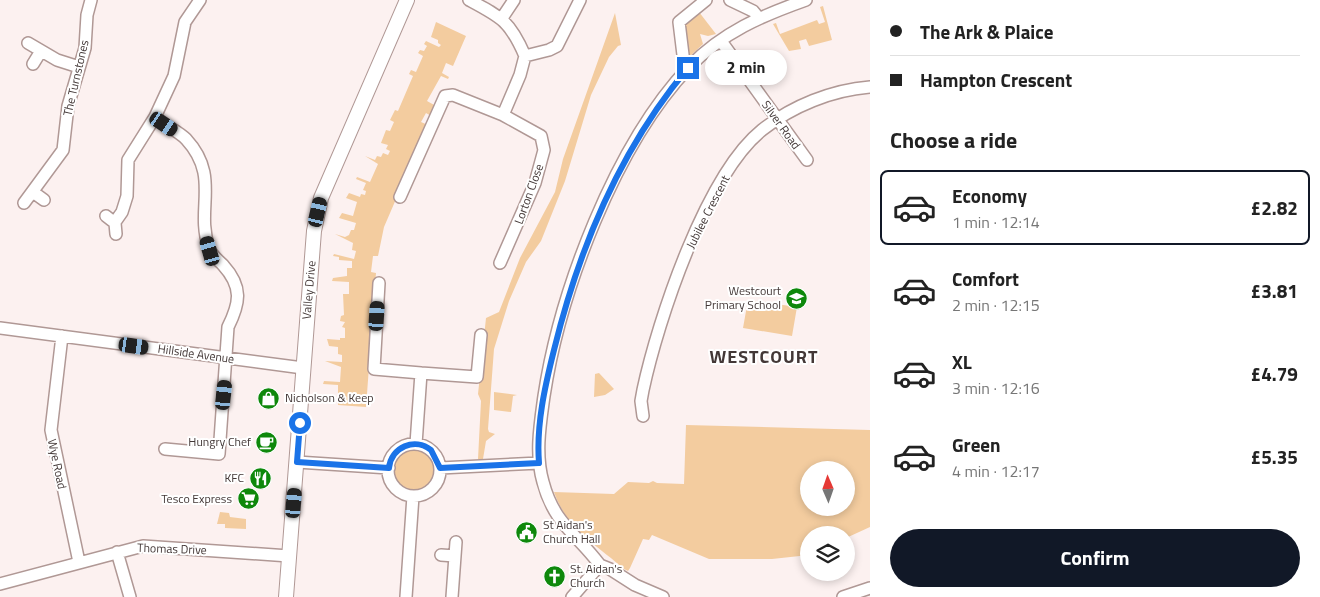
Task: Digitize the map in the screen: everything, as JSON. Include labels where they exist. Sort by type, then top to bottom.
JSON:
[{"type":"street","name":"The Turnstones","points":[[24,203],[63,150],[68,104],[85,48],[87,15],[91,0]]},
{"type":"street","points":[[112,224],[122,212],[127,196],[128,160],[155,117],[174,76],[185,22],[200,0]]},
{"type":"street","name":"Valley Drive","points":[[286,597],[314,231],[321,198],[407,0]]},
{"type":"street","points":[[469,0],[502,18],[516,34],[525,56],[520,75],[503,115]]},
{"type":"street","points":[[502,18],[514,0]]},
{"type":"street","points":[[525,56],[557,46],[580,0]]},
{"type":"street","points":[[688,68],[684,63],[679,22],[706,0]]},
{"type":"street","points":[[730,0],[753,11],[758,17]]},
{"type":"street","points":[[663,597],[635,585],[613,570],[600,565],[566,530],[556,516],[546,494],[539,463],[542,414],[548,374],[561,319],[591,234],[619,172],[658,105],[688,68],[721,41],[758,17],[806,0]]},
{"type":"street","name":"Silver Road","points":[[721,41],[807,160]]},
{"type":"street","points":[[28,43],[57,60],[79,68]]},
{"type":"street","points":[[33,64],[41,51]]},
{"type":"street","name":"Jubilee Crescent","points":[[643,416],[641,401],[667,304],[696,233],[717,190],[736,159],[762,130],[798,108],[844,89],[870,87]]},
{"type":"street","name":"Lorton Close","points":[[400,197],[445,96],[453,95],[503,115],[540,136],[544,150],[528,200],[500,263]]},
{"type":"street","points":[[155,117],[186,139],[201,163],[207,187],[203,229],[210,251],[232,274],[239,291],[235,313],[228,327],[219,458],[165,449]]},
{"type":"street","points":[[33,192],[44,200]]},
{"type":"street","points":[[380,283],[374,369],[477,377],[481,335]]},
{"type":"street","name":"Hillside Avenue","points":[[0,328],[303,368]]},
{"type":"street","name":"Wye Road","points":[[62,336],[51,433],[79,562]]},
{"type":"street","points":[[416,444],[421,373]]},
{"type":"street","points":[[416,444],[431,450],[440,468],[438,479],[434,486],[425,493],[412,496],[404,494],[394,486],[389,468],[392,458],[399,450],[407,445],[416,444]]},
{"type":"street","points":[[297,462],[389,468]]},
{"type":"street","points":[[440,468],[539,463]]},
{"type":"street","points":[[406,597],[412,496]]},
{"type":"street","points":[[452,597],[456,542]]},
{"type":"street","name":"Thomas Drive","points":[[0,584],[146,546],[289,556]]},
{"type":"street","points":[[117,552],[130,597]]},
{"type":"street","points":[[441,555],[455,556]]},
{"type":"street","points":[[572,597],[600,565]]},
{"type":"street","points":[[843,597],[870,588]]},
{"type":"shaded area","points":[[823,6],[832,40],[809,46],[806,39],[799,41],[801,49],[789,51],[773,24],[776,23],[780,34],[817,20],[819,24],[825,22],[820,7]]},
{"type":"shaded area","points":[[699,12],[716,34],[708,36],[700,34],[703,44],[688,58],[682,22]]},
{"type":"shaded area","points":[[615,13],[621,45],[609,57],[591,95],[565,181],[541,241],[526,262],[509,301],[494,349],[488,429],[489,432],[495,434],[486,441],[483,459],[478,459],[481,401],[478,394],[486,318],[499,312],[520,258],[555,192],[563,159]]},
{"type":"shaded area","points":[[436,22],[466,36],[453,66],[446,63],[442,73],[449,77],[448,79],[441,76],[427,101],[436,106],[431,116],[426,113],[421,122],[428,125],[384,227],[378,256],[373,256],[371,272],[376,273],[366,407],[338,405],[338,385],[323,384],[324,381],[340,382],[341,367],[325,361],[342,362],[342,355],[338,354],[338,347],[329,346],[327,339],[340,340],[340,338],[345,338],[345,328],[342,327],[345,322],[340,321],[341,316],[344,315],[343,294],[349,294],[349,282],[332,281],[333,278],[347,276],[347,268],[352,268],[352,261],[339,260],[339,257],[333,256],[334,254],[354,259],[356,251],[352,250],[353,243],[335,234],[345,237],[349,235],[351,230],[354,230],[356,223],[339,218],[342,213],[353,216],[357,202],[346,198],[349,193],[360,197],[361,194],[365,195],[366,191],[363,190],[366,183],[356,179],[357,177],[370,182],[378,164],[365,156],[375,160],[377,156],[381,157],[383,153],[388,155],[390,151],[386,149],[388,145],[381,143],[386,130],[390,131],[394,122],[390,120],[395,110],[398,111],[413,76],[409,74],[411,70],[416,72],[423,56],[418,53],[420,50],[424,51],[427,46],[424,44],[426,41],[439,47],[441,45],[438,43],[438,40],[431,37]]},
{"type":"shaded area","points":[[748,300],[797,307],[792,336],[743,328]]},
{"type":"shaded area","points":[[599,373],[614,389],[605,395],[594,397],[595,374]]},
{"type":"shaded area","points":[[494,392],[517,395],[513,396],[511,412],[494,410]]},
{"type":"shaded area","points":[[686,425],[870,430],[870,527],[855,534],[855,526],[800,526],[800,556],[772,559],[709,559],[652,535],[649,540],[643,539],[628,571],[593,544],[575,527],[567,517],[554,492],[614,494],[628,482],[649,483],[653,481],[657,483],[684,484]]},
{"type":"shaded area","points":[[418,450],[425,453],[431,459],[434,470],[433,478],[425,487],[418,490],[410,490],[403,487],[395,478],[394,466],[397,459],[406,451]]},
{"type":"shaded area","points":[[220,512],[229,513],[230,517],[246,519],[246,529],[225,528],[225,524],[217,524]]},
{"type":"place","name":"Westcourt Primary School","points":[[797,298]]},
{"type":"place","name":"Nicholson & Keep","points":[[269,398]]},
{"type":"place","name":"Hungry Chef","points":[[267,442]]},
{"type":"place","name":"KFC","points":[[260,478]]},
{"type":"place","name":"Tesco Express","points":[[248,499]]},
{"type":"place","name":"St Aidan's Church Hall","points":[[527,532]]},
{"type":"place","name":"St. Aidan's Church","points":[[554,576]]},
{"type":"district","name":"WESTCOURT","points":[[764,357]]},
{"type":"route","points":[[300,423],[297,462],[389,468],[392,458],[399,450],[404,446],[416,444],[431,450],[440,468],[539,463],[538,444],[548,374],[561,319],[579,264],[604,203],[630,152],[658,105],[688,68]]}]
